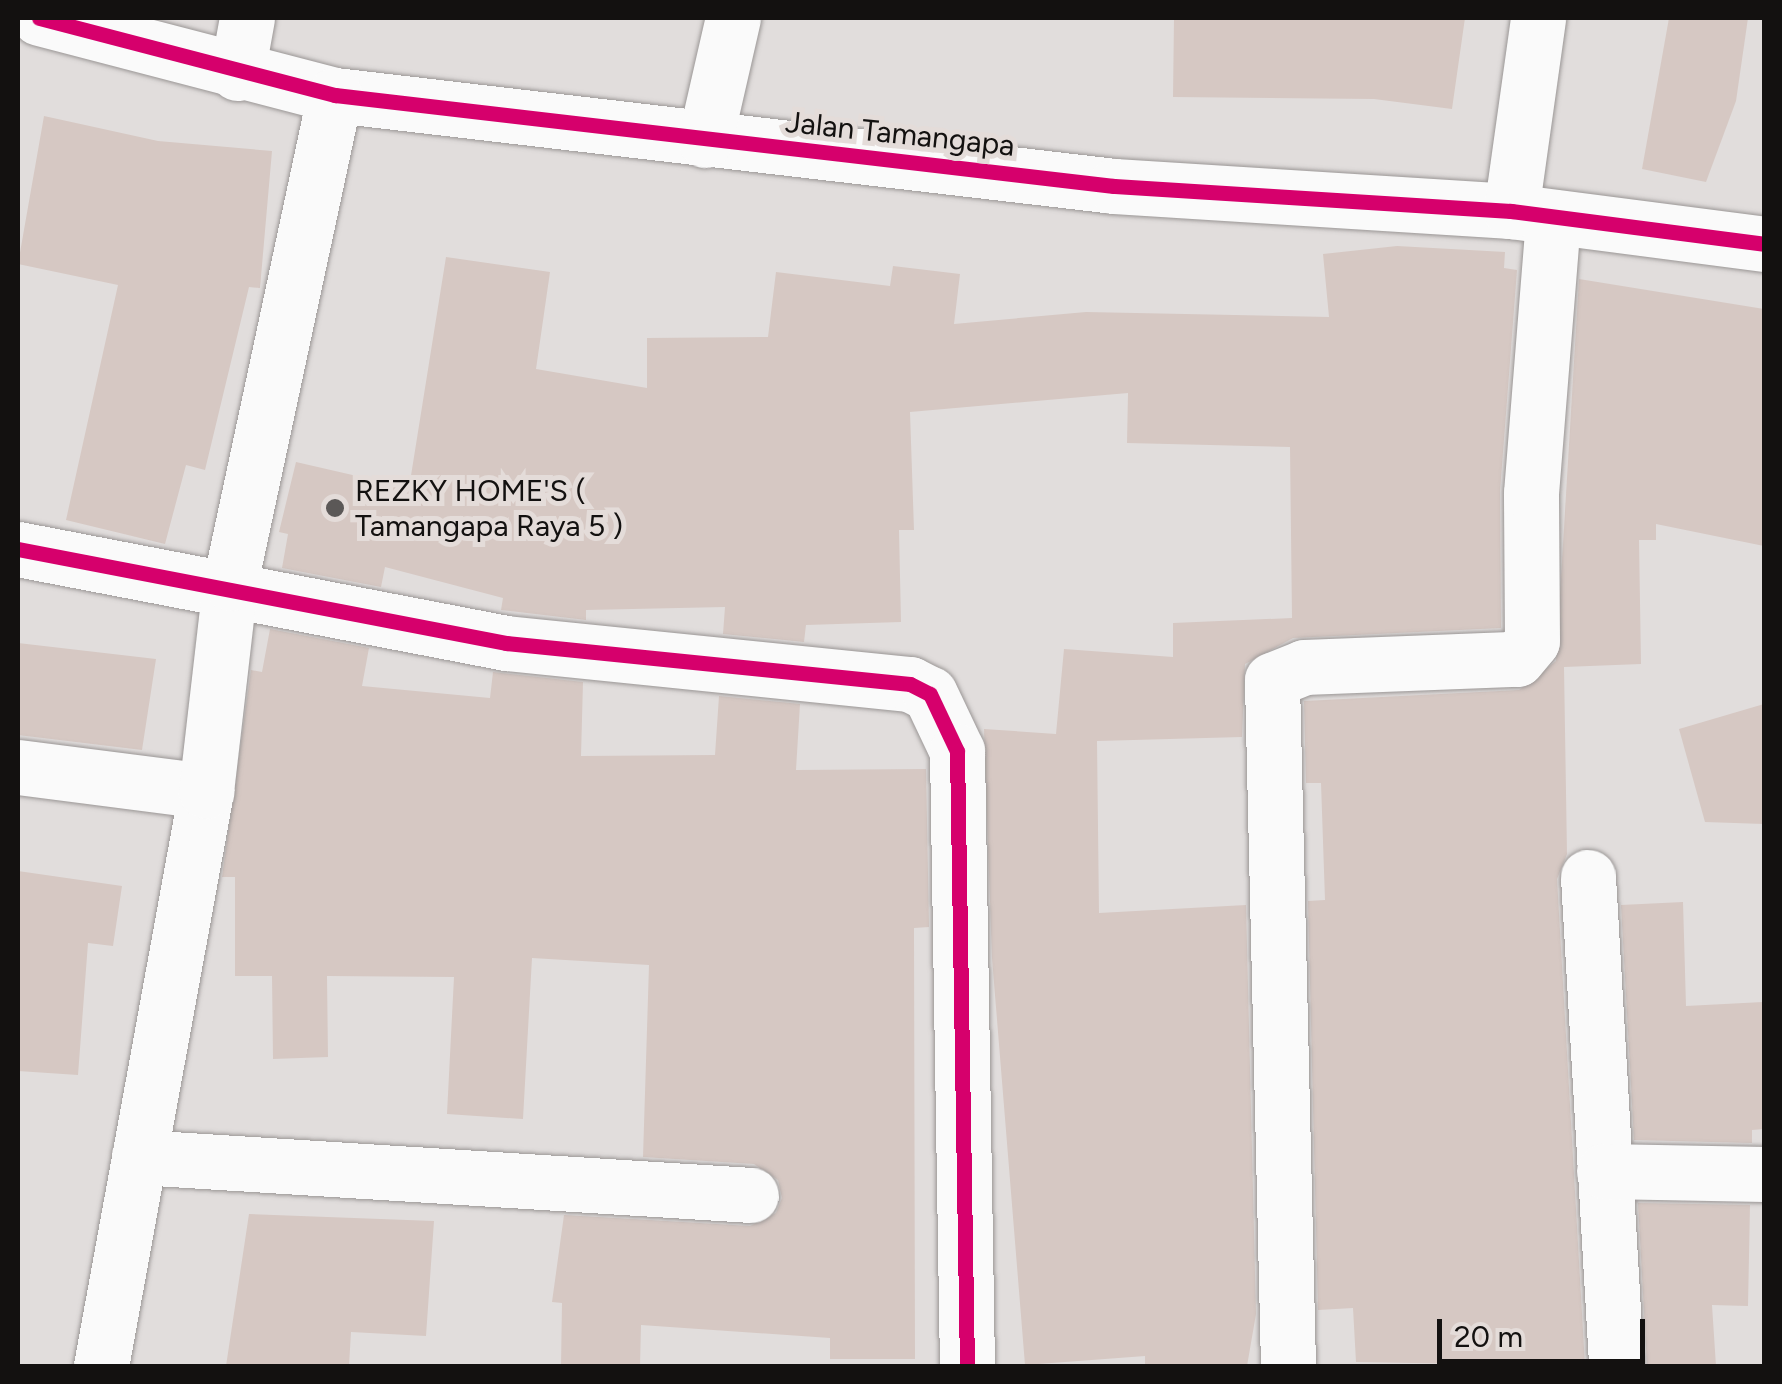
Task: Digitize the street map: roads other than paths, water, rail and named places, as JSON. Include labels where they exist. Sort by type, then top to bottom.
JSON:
[{"type":"street","name":"Jalan Tamangapa","points":[[39,18],[237,73],[335,95],[1114,186],[1532,214],[1764,244]]},
{"type":"street","points":[[237,73],[246,18]]},
{"type":"street","points":[[705,140],[734,18]]},
{"type":"street","points":[[1288,1366],[1272,680],[1304,667],[1517,659],[1532,641],[1532,214],[1538,18]]},
{"type":"street","points":[[101,1366],[206,791],[230,583],[335,95]]},
{"type":"street","points":[[18,548],[230,583],[506,642],[910,684],[930,694],[957,751],[967,1366]]},
{"type":"street","points":[[18,767],[206,791]]},
{"type":"street","points":[[1588,877],[1616,1366]]},
{"type":"street","points":[[139,1157],[751,1195]]},
{"type":"street","points":[[1604,1172],[1764,1174]]},
{"type":"place","name":"REZKY HOME'S ( Tamangapa Raya 5 )","points":[[335,508]]}]
